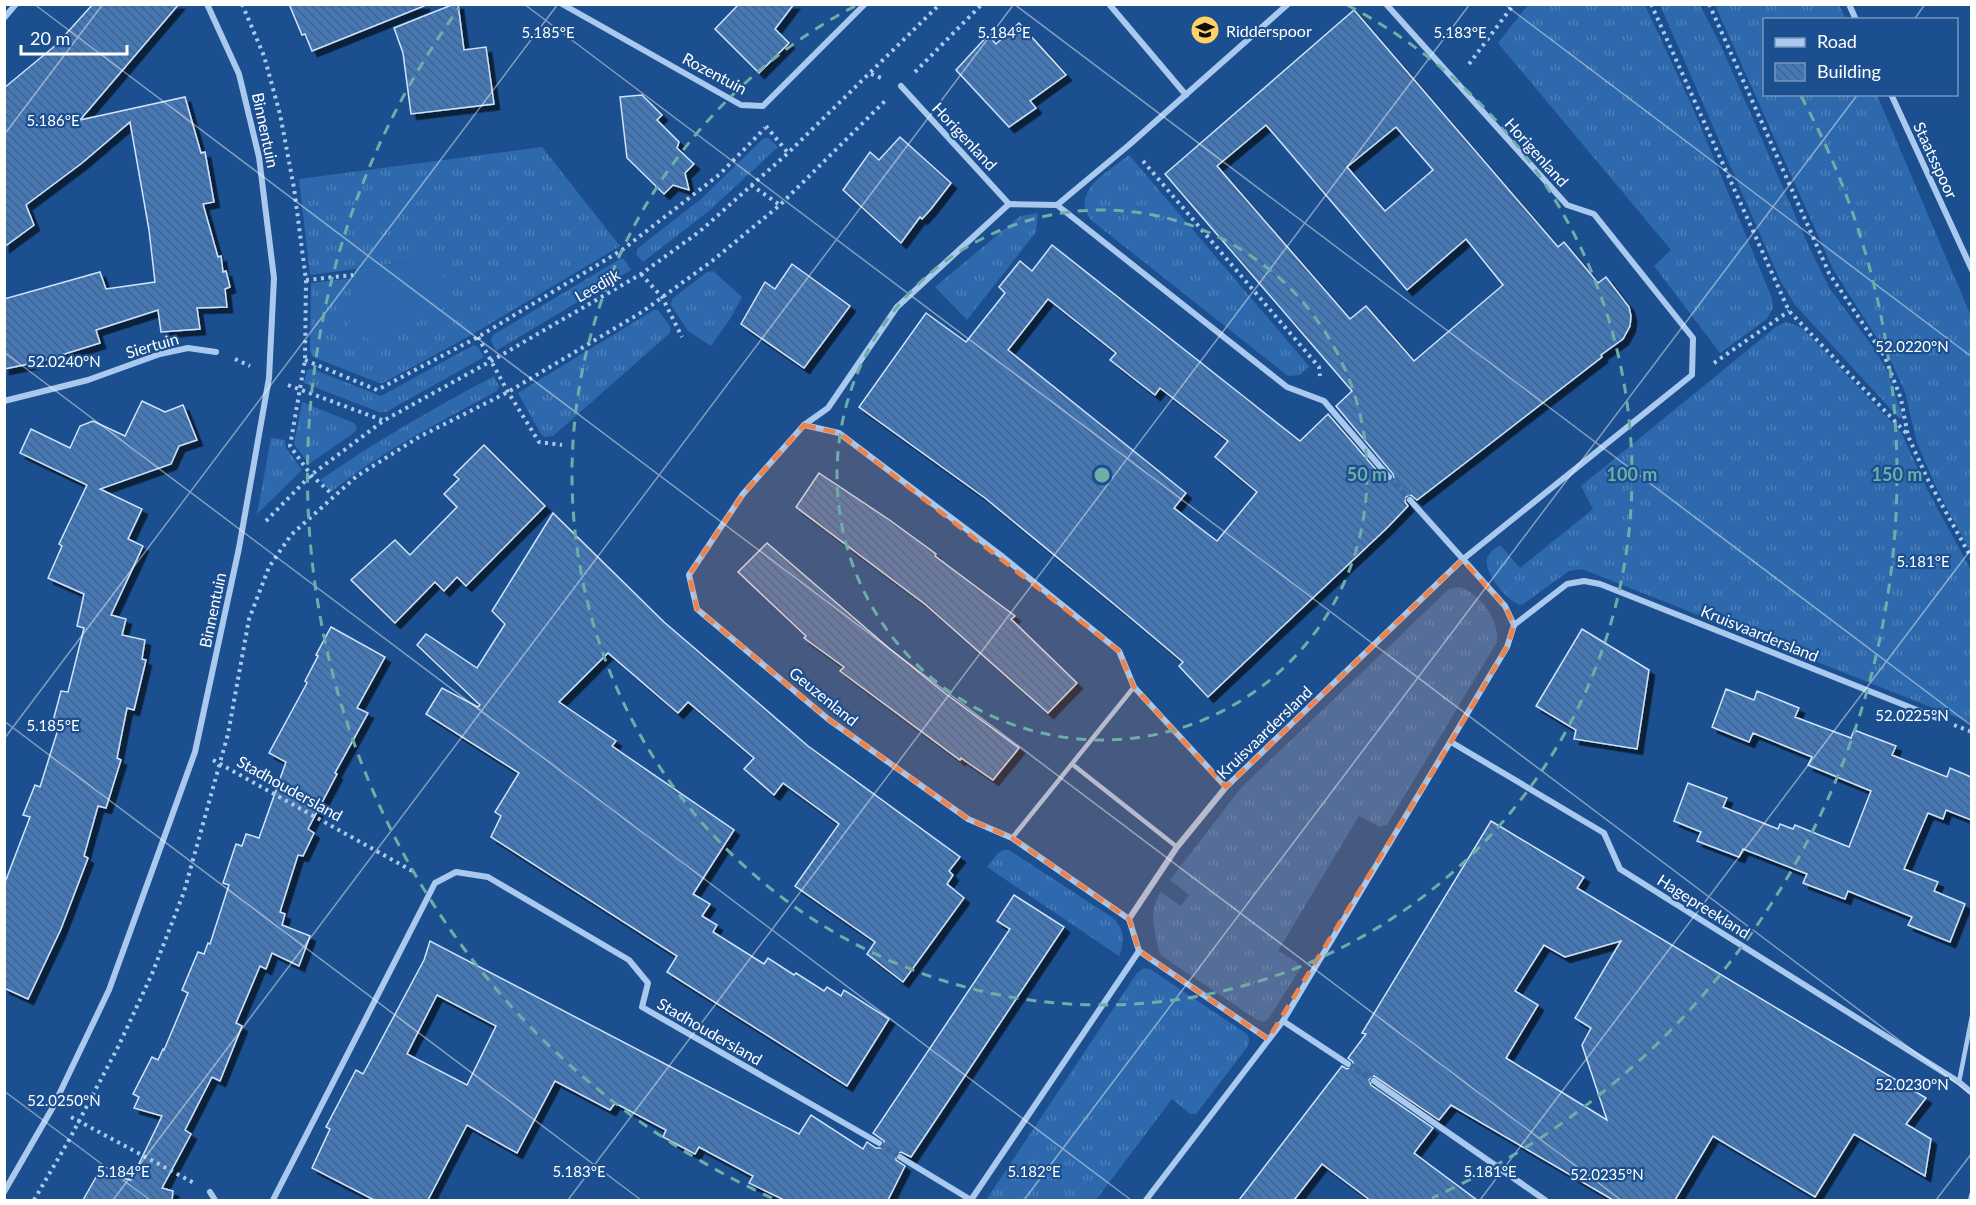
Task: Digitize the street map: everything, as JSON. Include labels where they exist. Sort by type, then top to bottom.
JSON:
[{"type":"street","points":[[4,18],[16,4]]},
{"type":"street","name":"Binnentuin","points":[[4,1192],[53,1107],[110,990],[195,752],[239,548],[269,378],[274,278],[259,157],[239,74],[207,4]]},
{"type":"street","name":"Rozentuin","points":[[562,4],[741,105],[763,106],[866,4]]},
{"type":"street","points":[[1109,4],[1186,95]]},
{"type":"street","points":[[1057,205],[1129,145],[1288,4]]},
{"type":"street","name":"Horigenland","points":[[1386,4],[1567,206],[1594,214],[1694,338],[1692,375]]},
{"type":"street","points":[[1849,4],[1855,18]]},
{"type":"street","name":"Horigenland","points":[[901,86],[1009,204]]},
{"type":"street","name":"Staatsspoor","points":[[1892,96],[1971,270]]},
{"type":"street","points":[[1009,204],[1057,205],[1287,387],[1324,401],[1389,477]]},
{"type":"street","name":"Geuzenland","points":[[1009,204],[897,307],[828,408],[804,425],[743,494],[689,575],[697,609],[828,719],[968,819],[1012,838],[1129,919]]},
{"type":"street","name":"Siertuin","points":[[4,401],[88,380],[160,354],[188,348],[216,352]]},
{"type":"street","name":"Kruisvaardersland","points":[[1129,919],[1177,847],[1226,787],[1462,560],[1692,375]]},
{"type":"street","points":[[804,425],[839,433],[1003,557],[1119,651],[1134,687],[1226,787]]},
{"type":"street","points":[[1146,1200],[1283,1021],[1507,647],[1514,625],[1505,606],[1410,500]]},
{"type":"street","name":"Kruisvaardersland","points":[[1514,625],[1567,584],[1584,581],[1600,584],[1936,718]]},
{"type":"street","name":"Hagepreekland","points":[[1451,742],[1604,833],[1620,869],[1959,1082],[1971,1093]]},
{"type":"street","name":"Stadhoudersland","points":[[435,883],[456,872],[488,877],[498,882],[629,960],[648,983],[642,1007],[879,1143]]},
{"type":"street","points":[[273,1200],[435,883]]},
{"type":"street","points":[[1129,919],[1139,951],[1268,1039]]},
{"type":"street","points":[[900,1157],[971,1200],[1139,951]]},
{"type":"street","points":[[1283,1021],[1348,1064]]},
{"type":"street","points":[[1374,1081],[1545,1200]]},
{"type":"street","points":[[210,1192],[215,1200]]},
{"type":"street","points":[[1971,1195],[1971,1200]]},
{"type":"lane","points":[[1012,838],[1134,687]]},
{"type":"lane","points":[[1072,764],[1177,847]]},
{"type":"lane","points":[[1959,1082],[1971,1016]]},
{"type":"path","name":"Leedijk","points":[[239,548],[311,475],[383,421],[641,274],[699,232],[788,153],[940,4]]},
{"type":"path","points":[[333,495],[357,476],[419,437],[508,392],[642,312],[712,261],[780,205],[982,4]]},
{"type":"path","points":[[1455,81],[1514,4]]},
{"type":"path","points":[[1651,4],[1789,311],[1908,436]]},
{"type":"path","points":[[1709,4],[1829,273],[1885,357],[1901,399],[1908,436],[1927,478],[1971,560]]},
{"type":"path","points":[[763,106],[766,128],[788,153]]},
{"type":"path","points":[[304,360],[377,390],[478,337],[622,250],[720,174],[766,128]]},
{"type":"path","points":[[1129,145],[1319,367],[1324,401]]},
{"type":"path","points":[[751,185],[780,205]]},
{"type":"path","points":[[641,274],[662,297],[682,337]]},
{"type":"path","points":[[306,280],[353,275]]},
{"type":"path","points":[[1692,375],[1724,358],[1789,311]]},
{"type":"path","points":[[478,337],[539,442],[562,445]]},
{"type":"path","points":[[216,352],[242,361],[269,378],[383,421]]},
{"type":"path","name":"Stadhoudersland","points":[[195,752],[435,883]]},
{"type":"path","points":[[53,1107],[210,1192]]},
{"type":"highlighted area","points":[[804,425],[839,433],[1119,651],[1134,687],[1226,787],[1462,560],[1505,606],[1514,625],[1507,647],[1451,742],[1268,1039],[1139,951],[1129,919],[1012,838],[968,819],[828,719],[697,609],[689,575],[743,494]]},
{"type":"green space","points":[[1528,5],[1645,5],[1692,106],[1772,298],[1773,308],[1767,319],[1720,353],[1654,266],[1671,250],[1498,43]]},
{"type":"green space","points":[[1660,5],[1700,5],[1722,48],[1809,247],[1830,289],[1873,347],[1888,372],[1903,418],[1899,418],[1795,305],[1780,280]]},
{"type":"green space","points":[[1715,5],[1839,5],[1846,18],[1763,18],[1763,96],[1877,96],[1971,316],[1971,553],[1936,487],[1917,443],[1905,392],[1889,357],[1833,269]]},
{"type":"green space","points":[[764,138],[769,138],[778,147],[709,211],[643,262],[636,254],[638,248],[701,199]]},
{"type":"green space","points":[[542,147],[620,246],[473,334],[383,383],[313,357],[310,351],[311,283],[353,278],[349,331],[429,259],[310,275],[299,179]]},
{"type":"green space","points":[[1129,155],[1309,366],[1300,375],[1288,376],[1091,220],[1085,210],[1088,191],[1102,175]]},
{"type":"green space","points":[[1038,213],[1036,232],[967,320],[935,287],[1020,216]]},
{"type":"green space","points":[[429,259],[434,261],[455,297],[453,303],[378,343],[349,331],[353,275],[356,269]]},
{"type":"green space","points":[[620,259],[624,259],[631,270],[496,351],[491,341],[493,335]]},
{"type":"green space","points":[[713,271],[742,297],[711,346],[688,331],[671,305],[672,299],[707,272]]},
{"type":"green space","points":[[654,310],[658,310],[670,326],[670,333],[553,436],[544,437],[518,393]]},
{"type":"green space","points":[[1786,322],[1801,327],[1901,432],[1928,491],[1971,570],[1971,723],[1582,569],[1569,571],[1522,605],[1504,593],[1489,572],[1487,559],[1500,545],[1520,568],[1593,509],[1581,486],[1777,326]]},
{"type":"green space","points":[[474,345],[484,357],[386,412],[379,412],[304,383],[307,370],[312,369],[381,396]]},
{"type":"green space","points":[[494,376],[499,386],[497,391],[391,450],[331,492],[320,480],[406,425]]},
{"type":"green space","points":[[302,402],[354,423],[357,428],[355,432],[309,464],[294,444]]},
{"type":"green space","points":[[271,438],[285,440],[286,448],[302,470],[257,514]]},
{"type":"green space","points":[[1460,587],[1475,595],[1487,609],[1495,625],[1497,642],[1387,825],[1380,827],[1359,816],[1278,951],[1297,962],[1300,969],[1269,1018],[1264,1022],[1257,1020],[1162,956],[1159,952],[1153,921],[1157,899],[1161,892],[1181,906],[1189,895],[1170,880],[1240,789],[1449,589]]},
{"type":"green space","points":[[1003,850],[1009,850],[1113,918],[1123,936],[1119,956],[987,867]]},
{"type":"green space","points":[[1144,968],[1150,969],[1247,1034],[1248,1046],[1196,1114],[1190,1114],[1172,1099],[1096,1200],[986,1200],[1137,973]]},
{"type":"building","points":[[93,4],[179,4],[80,120],[185,97],[201,153],[205,152],[214,202],[203,204],[218,257],[221,256],[223,272],[226,271],[230,287],[225,289],[227,307],[197,308],[200,329],[161,332],[158,310],[96,330],[100,343],[39,362],[4,369],[4,299],[100,272],[106,289],[155,282],[149,230],[130,122],[82,163],[26,205],[34,225],[4,247],[4,88],[56,45]]},
{"type":"building","points":[[289,4],[424,4],[424,6],[312,51],[305,34],[302,35]]},
{"type":"building","points":[[458,4],[464,50],[486,47],[494,104],[411,114],[403,53],[394,28]]},
{"type":"building","points":[[739,4],[794,4],[775,29],[789,43],[759,73],[715,29]]},
{"type":"building","points":[[1354,10],[1558,247],[1564,242],[1598,283],[1606,277],[1629,307],[1631,316],[1630,326],[1623,339],[1601,355],[1602,357],[1417,500],[1411,495],[1406,497],[1405,502],[1408,506],[1388,527],[1208,697],[1179,666],[1183,662],[1126,614],[985,498],[859,407],[926,313],[966,342],[1005,293],[999,287],[1020,261],[1032,271],[1052,245],[1300,441],[1328,414],[1385,480],[1392,481],[1393,474],[1336,406],[1352,391],[1165,174]],"holes":[[[1266,125],[1407,290],[1466,239],[1503,285],[1414,361],[1366,306],[1350,319],[1217,166]],[[1396,127],[1433,170],[1385,211],[1347,167]],[[1048,299],[1116,353],[1110,360],[1155,395],[1160,388],[1228,441],[1215,457],[1257,492],[1217,541],[1174,508],[1186,493],[1008,350]]]},
{"type":"building","points":[[1019,23],[1066,75],[1030,101],[1036,108],[1009,127],[956,70],[988,35],[996,44]]},
{"type":"building","points":[[642,95],[662,115],[657,120],[679,142],[677,148],[694,164],[685,173],[689,190],[673,185],[664,194],[627,158],[620,97]]},
{"type":"building","points":[[900,137],[951,183],[922,219],[920,217],[901,243],[843,190],[870,152],[879,160]]},
{"type":"building","points":[[792,264],[850,306],[804,368],[741,324],[765,282],[775,289]]},
{"type":"building","points":[[142,401],[165,412],[183,405],[197,440],[179,446],[171,464],[100,489],[142,509],[128,539],[143,546],[111,615],[126,619],[122,635],[145,640],[142,659],[146,660],[134,710],[127,708],[117,758],[121,760],[106,808],[98,806],[84,856],[88,858],[61,929],[28,999],[4,988],[4,885],[30,817],[23,815],[35,785],[40,787],[60,723],[53,721],[61,691],[68,692],[84,628],[77,626],[84,594],[48,578],[62,546],[59,544],[87,485],[20,453],[31,429],[70,448],[80,426],[93,421],[125,436]]},
{"type":"building","points":[[484,445],[545,506],[466,586],[457,577],[444,591],[435,582],[395,623],[351,580],[395,540],[410,555],[457,507],[444,494],[459,479],[454,475]]},
{"type":"building","points":[[819,473],[891,521],[1015,616],[1011,619],[1077,683],[1048,713],[926,605],[796,507]]},
{"type":"building","points":[[553,513],[664,622],[808,746],[960,857],[949,871],[953,875],[947,884],[964,898],[903,982],[867,954],[875,942],[795,886],[839,824],[783,783],[774,795],[744,769],[754,758],[688,702],[678,713],[608,653],[559,702],[616,741],[612,746],[734,830],[693,894],[710,904],[702,916],[717,925],[713,932],[764,964],[768,958],[824,991],[827,987],[841,996],[844,990],[889,1019],[847,1086],[667,972],[677,956],[491,837],[501,816],[495,812],[519,773],[426,714],[442,688],[478,707],[480,705],[417,645],[426,634],[477,668],[505,624],[492,611]]},
{"type":"building","points":[[767,543],[890,649],[1019,748],[993,780],[961,758],[960,760],[840,671],[844,667],[804,638],[806,636],[738,572]]},
{"type":"building","points":[[331,627],[385,657],[357,708],[368,713],[308,829],[314,833],[303,856],[298,855],[280,912],[285,914],[282,925],[310,936],[299,966],[272,953],[266,969],[260,966],[236,1023],[242,1026],[220,1081],[212,1077],[185,1130],[191,1134],[162,1188],[173,1191],[172,1200],[83,1200],[99,1172],[131,1180],[162,1116],[134,1108],[139,1097],[133,1094],[152,1057],[158,1060],[164,1050],[188,993],[182,990],[198,952],[204,954],[208,943],[210,944],[229,885],[223,883],[236,844],[242,846],[246,834],[259,838],[286,762],[269,753],[307,683],[305,681],[318,656],[316,655]]},
{"type":"building","points":[[1582,629],[1649,670],[1637,749],[1574,739],[1576,730],[1536,706]]},
{"type":"building","points":[[1726,689],[1754,700],[1757,691],[1799,708],[1795,717],[1851,738],[1854,730],[1896,746],[1892,755],[1947,777],[1950,768],[1971,777],[1971,820],[1946,810],[1943,819],[1928,813],[1904,869],[1938,882],[1934,891],[1965,904],[1950,942],[1908,925],[1912,917],[1848,891],[1845,899],[1803,883],[1807,874],[1743,849],[1739,857],[1697,841],[1701,832],[1674,821],[1688,783],[1727,798],[1723,807],[1778,829],[1780,824],[1793,829],[1795,825],[1849,847],[1871,791],[1808,765],[1812,757],[1753,733],[1749,742],[1712,727]]},
{"type":"building","points":[[1491,821],[1584,877],[1577,888],[1926,1098],[1906,1124],[1931,1139],[1925,1176],[1854,1134],[1815,1197],[1713,1136],[1675,1200],[1613,1200],[1451,1105],[1439,1120],[1374,1076],[1369,1080],[1371,1085],[1433,1128],[1414,1153],[1477,1200],[1370,1200],[1322,1164],[1294,1200],[1239,1200],[1342,1066],[1347,1069],[1352,1067],[1353,1062],[1348,1058],[1366,1034],[1362,1033]],"holes":[[[1621,941],[1575,1018],[1591,1028],[1582,1045],[1607,1120],[1506,1058],[1538,1005],[1515,991],[1544,945],[1565,957]]]},
{"type":"building","points":[[1014,895],[1064,927],[911,1157],[901,1152],[896,1154],[896,1160],[905,1166],[888,1200],[784,1200],[749,1183],[753,1176],[699,1147],[695,1154],[663,1137],[666,1130],[615,1103],[610,1110],[555,1081],[517,1153],[467,1125],[428,1200],[374,1200],[312,1168],[330,1129],[326,1127],[356,1070],[363,1074],[424,960],[430,941],[799,1134],[811,1115],[863,1149],[867,1142],[876,1148],[881,1148],[884,1141],[873,1133],[1010,929],[997,921]],"holes":[[[437,995],[496,1026],[467,1085],[407,1054]]]},
{"type":"tunnel","points":[[1389,477],[1410,500]]},
{"type":"tunnel","points":[[1348,1064],[1374,1081]]},
{"type":"tunnel","points":[[879,1143],[900,1157]]},
{"type":"place","name":"Ridderspoor","points":[[1205,30]]}]
